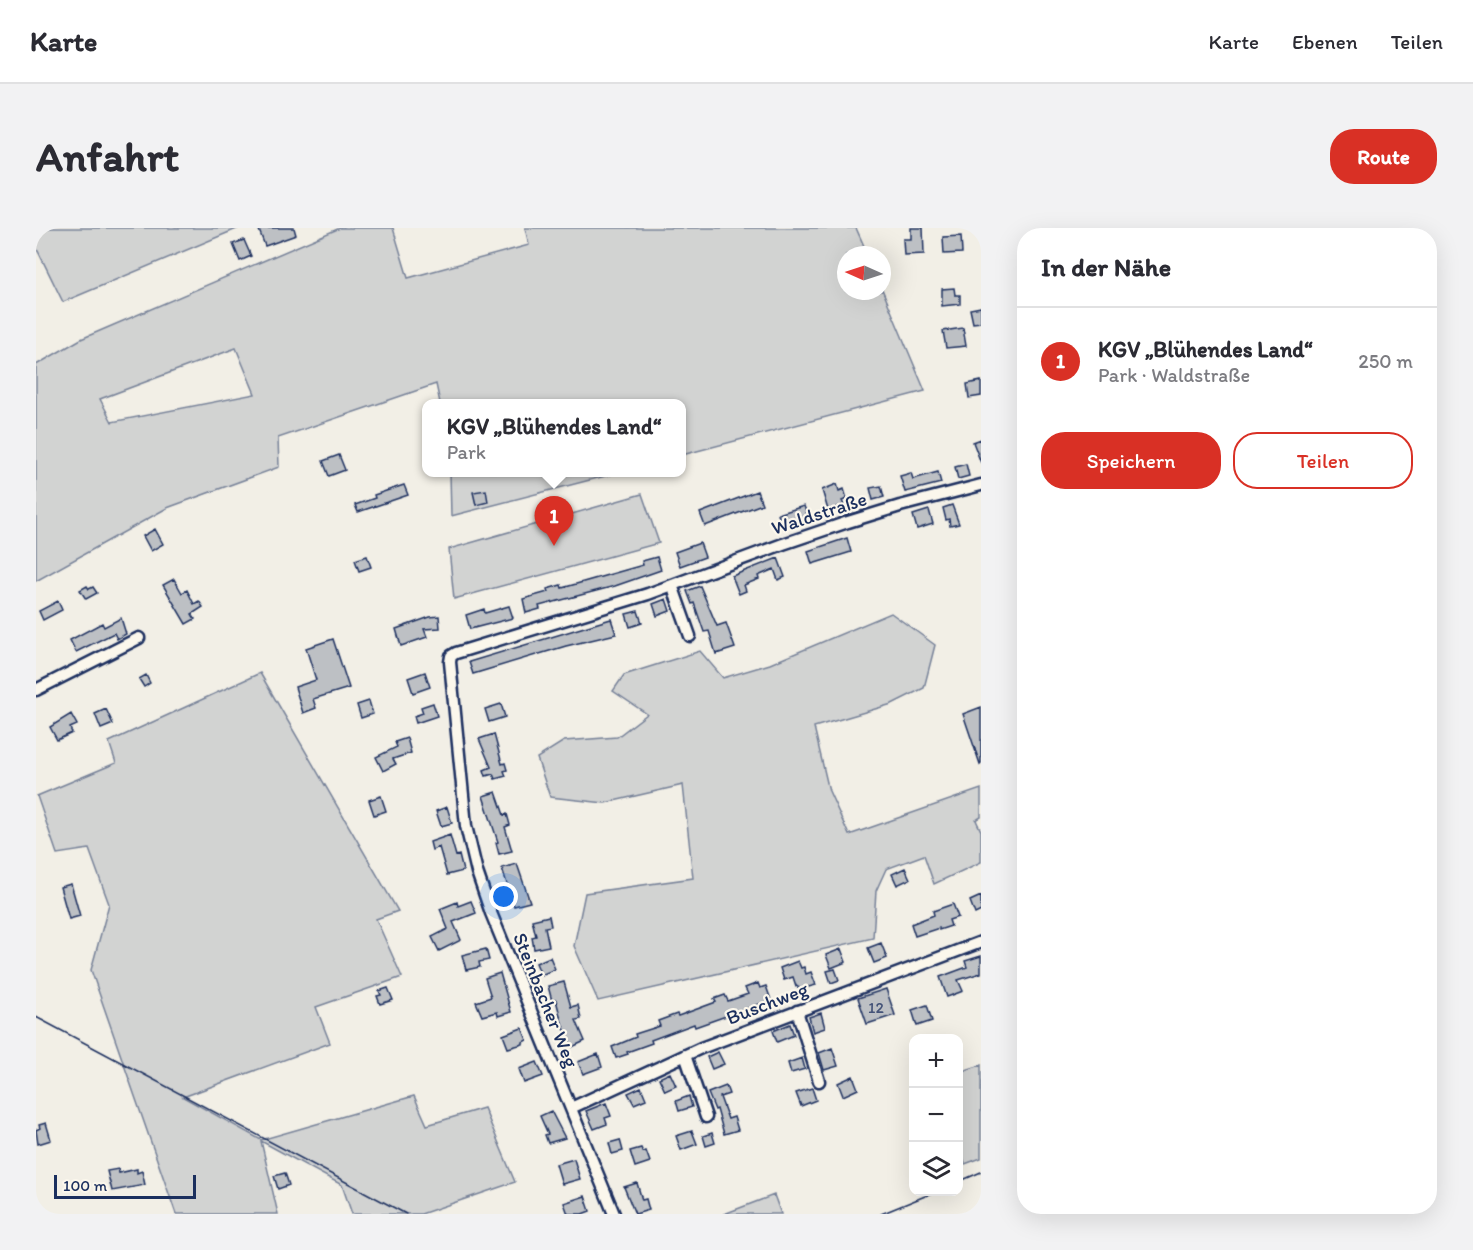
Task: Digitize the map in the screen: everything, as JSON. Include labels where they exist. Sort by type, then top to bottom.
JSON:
[{"type":"street","name":"Waldstraße","points":[[456,653],[612,606],[848,522],[981,485]]},
{"type":"street","points":[[672,585],[690,636]]},
{"type":"street","points":[[36,690],[139,638]]},
{"type":"street","name":"Steinbacher Weg","points":[[456,653],[451,656],[450,662],[454,720],[466,826],[477,872],[491,913],[614,1214]]},
{"type":"street","name":"Buschweg","points":[[571,1108],[685,1055],[981,942]]},
{"type":"street","points":[[797,1011],[819,1080]]},
{"type":"street","points":[[685,1055],[706,1117]]},
{"type":"shaded area","points":[[36,228],[239,228],[63,302],[36,247]]},
{"type":"shaded area","points":[[340,228],[393,228],[408,278],[529,245],[525,228],[856,228],[864,246],[837,246],[837,300],[887,300],[925,391],[686,454],[686,399],[439,399],[436,384],[278,438],[279,467],[167,508],[36,581],[36,365],[81,339]],"holes":[[[236,348],[255,394],[112,422],[100,399]]]},
{"type":"shaded area","points":[[450,477],[602,477],[451,516]]},
{"type":"shaded area","points":[[642,494],[659,543],[454,599],[449,549]]},
{"type":"shaded area","points":[[891,613],[935,645],[924,688],[892,704],[814,727],[829,791],[849,835],[981,789],[981,817],[976,820],[981,831],[981,862],[934,884],[924,855],[886,869],[876,891],[873,938],[598,1001],[574,946],[585,893],[693,878],[683,785],[605,803],[550,797],[537,758],[564,741],[617,737],[647,714],[613,691],[624,675],[700,651],[723,678],[770,664]]},
{"type":"shaded area","points":[[260,673],[398,911],[376,919],[402,977],[316,1007],[330,1043],[183,1097],[261,1140],[414,1096],[427,1125],[484,1108],[515,1182],[421,1214],[352,1214],[342,1185],[261,1141],[278,1214],[176,1214],[91,970],[109,904],[89,849],[57,854],[37,796],[116,763],[109,742]]},
{"type":"shaded area","points":[[981,1065],[981,1158],[965,1164],[963,1158],[963,1071]]},
{"type":"shaded area","points":[[774,1195],[781,1214],[724,1214]]},
{"type":"building","points":[[294,228],[296,235],[265,246],[259,230]]},
{"type":"building","points":[[911,228],[923,228],[924,254],[904,255],[903,239],[911,239]]},
{"type":"building","points":[[961,236],[962,253],[944,254],[943,237]]},
{"type":"building","points":[[244,240],[251,256],[240,261],[233,244]]},
{"type":"building","points":[[954,288],[955,295],[960,295],[960,304],[942,306],[942,289]]},
{"type":"building","points":[[981,307],[981,322],[973,323],[970,309]]},
{"type":"building","points":[[963,328],[966,346],[946,348],[943,331]]},
{"type":"building","points":[[981,381],[981,396],[969,398],[967,384]]},
{"type":"building","points":[[981,439],[981,463],[973,442]]},
{"type":"building","points":[[339,455],[345,470],[329,476],[323,461]]},
{"type":"building","points":[[966,464],[969,476],[958,479],[955,467]]},
{"type":"building","points":[[938,472],[941,483],[905,492],[900,476],[911,473],[913,479]]},
{"type":"building","points":[[837,484],[839,491],[844,489],[847,499],[842,501],[844,505],[828,510],[822,490]]},
{"type":"building","points":[[404,485],[408,495],[358,512],[355,505],[375,498],[374,495]]},
{"type":"building","points":[[881,486],[884,497],[873,500],[870,488]]},
{"type":"building","points":[[486,490],[488,502],[476,505],[473,492]]},
{"type":"building","points":[[757,491],[762,504],[705,526],[700,513]]},
{"type":"building","points":[[952,505],[959,524],[950,526],[943,508]]},
{"type":"building","points":[[804,506],[809,520],[782,528],[778,514]]},
{"type":"building","points":[[929,510],[933,524],[917,529],[913,515]]},
{"type":"building","points":[[155,529],[163,544],[151,551],[143,536]]},
{"type":"building","points":[[847,538],[851,552],[812,564],[808,551]]},
{"type":"building","points":[[700,543],[705,557],[680,566],[675,552]]},
{"type":"building","points":[[367,556],[371,567],[359,571],[355,560]]},
{"type":"building","points":[[657,557],[661,570],[615,586],[539,606],[540,609],[526,613],[523,599],[548,592],[547,589],[561,585],[562,588],[643,565],[642,561]]},
{"type":"building","points":[[778,558],[785,577],[778,580],[774,569],[744,585],[746,591],[739,594],[732,576]]},
{"type":"building","points":[[174,579],[182,593],[187,590],[194,604],[199,601],[203,607],[192,614],[195,619],[186,624],[163,585]]},
{"type":"building","points":[[87,586],[89,589],[93,587],[97,593],[86,599],[80,590]]},
{"type":"building","points":[[700,586],[717,626],[726,623],[735,648],[716,654],[709,631],[704,632],[694,603],[692,604],[687,591]]},
{"type":"building","points":[[666,599],[670,611],[657,616],[653,604]]},
{"type":"building","points":[[58,601],[62,610],[43,620],[39,611]]},
{"type":"building","points":[[509,606],[513,618],[470,629],[466,615],[484,609],[485,613]]},
{"type":"building","points":[[638,611],[642,623],[630,627],[626,614]]},
{"type":"building","points":[[439,616],[440,628],[424,629],[427,637],[401,646],[396,629]]},
{"type":"building","points":[[121,618],[126,634],[117,639],[114,633],[76,652],[70,640],[102,623],[104,627]]},
{"type":"building","points":[[611,619],[616,634],[566,646],[473,674],[469,662]]},
{"type":"building","points":[[333,639],[349,688],[313,699],[316,708],[303,713],[295,687],[316,680],[306,648]]},
{"type":"building","points":[[425,672],[430,687],[413,693],[408,678]]},
{"type":"building","points":[[146,675],[150,683],[144,687],[139,679]]},
{"type":"building","points":[[369,701],[373,714],[361,718],[357,705]]},
{"type":"building","points":[[433,703],[437,716],[416,723],[414,716],[423,713],[421,707]]},
{"type":"building","points":[[501,704],[505,717],[489,722],[485,709]]},
{"type":"building","points":[[981,707],[981,763],[980,764],[963,714]]},
{"type":"building","points":[[106,709],[113,724],[101,729],[95,714]]},
{"type":"building","points":[[71,714],[77,725],[70,728],[72,733],[57,740],[50,727]]},
{"type":"building","points":[[494,734],[502,764],[505,763],[507,770],[504,771],[506,776],[495,779],[493,774],[486,776],[484,770],[491,767],[479,739]]},
{"type":"building","points":[[407,738],[411,753],[393,759],[396,764],[383,771],[376,757],[397,747],[395,742]]},
{"type":"building","points":[[496,792],[510,825],[505,827],[512,851],[499,854],[496,843],[498,842],[483,796]]},
{"type":"building","points":[[381,796],[386,811],[374,815],[369,800]]},
{"type":"building","points":[[447,807],[452,823],[441,826],[436,811]]},
{"type":"building","points":[[450,835],[463,871],[447,875],[439,847],[432,850],[430,842]]},
{"type":"building","points":[[517,864],[530,902],[514,906],[502,868]]},
{"type":"building","points":[[905,868],[910,879],[897,885],[892,874]]},
{"type":"building","points":[[71,884],[80,916],[69,919],[60,887]]},
{"type":"building","points":[[981,896],[981,911],[975,914],[970,901]]},
{"type":"building","points":[[471,901],[476,913],[453,922],[461,940],[439,951],[432,937],[448,929],[440,909],[457,902],[458,906]]},
{"type":"building","points":[[953,904],[958,917],[949,920],[951,926],[915,936],[911,924],[934,915],[933,911]]},
{"type":"building","points":[[549,916],[551,926],[545,927],[549,946],[534,949],[532,937],[536,936],[532,920]]},
{"type":"building","points":[[881,943],[887,958],[874,963],[868,948]]},
{"type":"building","points":[[486,949],[489,960],[479,962],[480,967],[466,970],[462,955]]},
{"type":"building","points":[[841,949],[846,962],[831,968],[826,955]]},
{"type":"building","points":[[981,956],[981,973],[958,980],[963,991],[947,997],[940,977],[967,967],[965,961]]},
{"type":"building","points":[[550,957],[555,969],[541,975],[536,963]]},
{"type":"building","points":[[798,961],[801,968],[804,967],[806,974],[811,972],[816,985],[801,989],[796,986],[793,977],[784,980],[780,968]]},
{"type":"building","points":[[835,969],[839,980],[831,983],[827,971]]},
{"type":"building","points":[[500,973],[511,1012],[498,1016],[497,1012],[482,1016],[476,1002],[491,997],[485,978]]},
{"type":"building","points":[[564,982],[571,1007],[578,1005],[581,1019],[576,1020],[585,1041],[572,1047],[556,1000],[552,1001],[548,986]]},
{"type":"building","points":[[758,983],[760,988],[766,986],[771,1000],[651,1040],[652,1043],[616,1058],[612,1047],[636,1037],[635,1034],[660,1026],[658,1021],[716,1002],[714,999],[725,995],[728,1001],[748,994],[745,988]]},
{"type":"building","points":[[388,988],[393,1000],[380,1004],[377,996],[381,995],[379,991]]},
{"type":"building","points":[[886,989],[895,1015],[867,1024],[858,998]]},
{"type":"building","points":[[927,1005],[932,1021],[917,1026],[912,1010]]},
{"type":"building","points":[[821,1013],[825,1028],[813,1032],[809,1017]]},
{"type":"building","points":[[790,1024],[794,1035],[777,1042],[773,1031]]},
{"type":"building","points":[[522,1028],[527,1040],[523,1044],[508,1048],[503,1035]]},
{"type":"building","points":[[832,1048],[838,1066],[824,1070],[819,1053]]},
{"type":"building","points":[[718,1052],[724,1064],[712,1069],[707,1057]]},
{"type":"building","points":[[598,1054],[602,1067],[583,1074],[578,1062]]},
{"type":"building","points":[[802,1058],[805,1069],[791,1073],[788,1063]]},
{"type":"building","points":[[537,1062],[543,1076],[524,1083],[519,1069]]},
{"type":"building","points":[[670,1073],[676,1086],[665,1091],[659,1078]]},
{"type":"building","points":[[853,1076],[858,1089],[843,1096],[838,1083]]},
{"type":"building","points":[[726,1086],[729,1094],[720,1097],[728,1119],[734,1117],[738,1130],[724,1134],[717,1109],[715,1110],[708,1093]]},
{"type":"building","points":[[641,1087],[646,1099],[634,1104],[628,1093]]},
{"type":"building","points":[[812,1088],[816,1100],[801,1106],[796,1093]]},
{"type":"building","points":[[689,1096],[692,1107],[679,1111],[676,1101]]},
{"type":"building","points":[[606,1103],[611,1116],[605,1118],[607,1124],[594,1129],[586,1111]]},
{"type":"building","points":[[551,1111],[565,1138],[548,1143],[545,1135],[548,1134],[540,1116]]},
{"type":"building","points":[[46,1123],[51,1140],[38,1144],[36,1130],[40,1128],[39,1125]]},
{"type":"building","points":[[692,1131],[697,1144],[681,1150],[676,1136]]},
{"type":"building","points":[[712,1133],[715,1143],[706,1146],[703,1136]]},
{"type":"building","points":[[620,1140],[623,1151],[612,1154],[609,1143]]},
{"type":"building","points":[[641,1148],[643,1152],[646,1151],[650,1162],[635,1167],[630,1151]]},
{"type":"building","points":[[574,1159],[580,1179],[562,1184],[556,1164]]},
{"type":"building","points":[[118,1169],[119,1173],[137,1169],[137,1173],[142,1171],[145,1185],[112,1191],[107,1171]]},
{"type":"building","points":[[285,1173],[289,1185],[278,1189],[274,1176]]},
{"type":"building","points":[[637,1183],[642,1200],[646,1199],[649,1210],[635,1214],[624,1187]]},
{"type":"building","points":[[585,1196],[590,1211],[582,1214],[568,1214],[564,1203]]},
{"type":"tram line","points":[[36,1017],[406,1214]]},
{"type":"tram line","points":[[963,1180],[981,1172]]},
{"type":"tram line","points":[[881,1214],[925,1196]]},
{"type":"place","name":"KGV „Blühendes Land“","points":[[554,546]]}]
